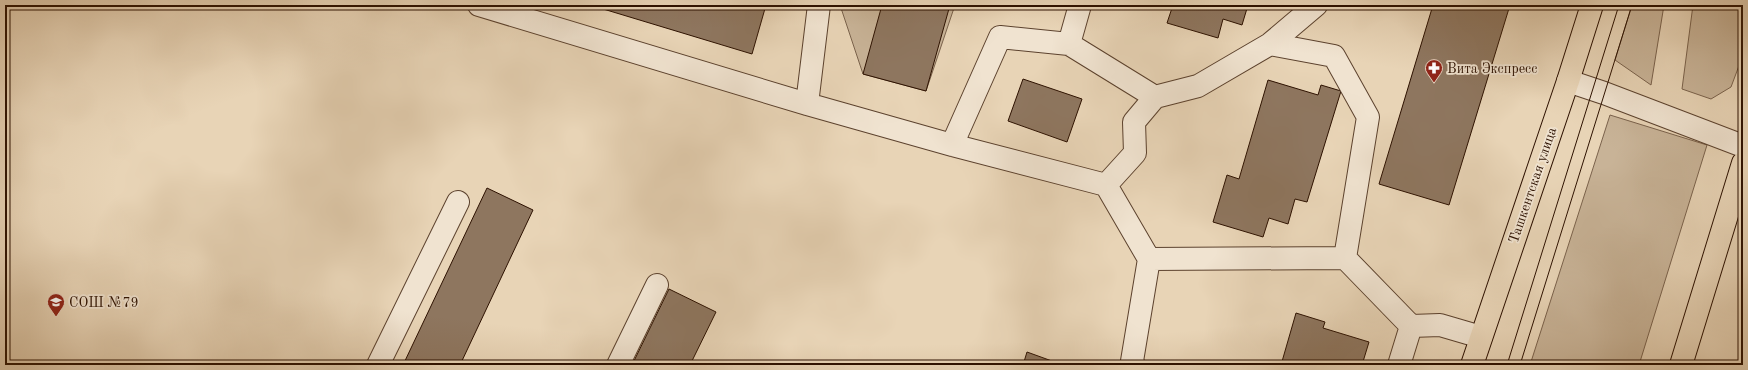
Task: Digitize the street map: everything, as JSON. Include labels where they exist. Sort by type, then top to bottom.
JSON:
[{"type":"main road","name":"Ташкентская улица","points":[[1472,365],[1568,81],[1592,5]]},
{"type":"main road","points":[[1681,365],[1743,163]]},
{"type":"street","points":[[479,5],[807,104],[952,145],[1106,185],[1149,259],[1132,361],[1134,365]]},
{"type":"street","points":[[807,104],[819,5]]},
{"type":"street","points":[[1070,44],[1080,5]]},
{"type":"street","points":[[1106,185],[1135,154],[1134,122],[1155,97],[1198,86],[1270,44],[1316,5]]},
{"type":"street","points":[[952,145],[1000,36],[1070,44],[1155,97]]},
{"type":"street","points":[[1270,44],[1334,56],[1368,117],[1345,258]]},
{"type":"street","points":[[1568,81],[1604,93],[1743,146]]},
{"type":"street","points":[[378,365],[458,202]]},
{"type":"street","points":[[1149,259],[1345,258],[1411,326],[1440,325],[1481,337]]},
{"type":"street","points":[[618,365],[657,285]]},
{"type":"street","points":[[1399,365],[1411,326]]},
{"type":"shaded area","points":[[840,5],[955,5],[926,91],[863,74]]},
{"type":"shaded area","points":[[1632,5],[1664,5],[1651,85],[1615,60]]},
{"type":"shaded area","points":[[1693,5],[1743,5],[1743,55],[1731,87],[1711,99],[1682,89]]},
{"type":"shaded area","points":[[1610,115],[1707,145],[1639,365],[1530,365]]},
{"type":"building","points":[[590,5],[766,5],[752,54]]},
{"type":"building","points":[[882,5],[950,5],[926,91],[863,74]]},
{"type":"building","points":[[1173,5],[1248,5],[1242,25],[1223,19],[1218,38],[1167,23]]},
{"type":"building","points":[[1433,5],[1510,5],[1449,205],[1379,184]]},
{"type":"building","points":[[1023,79],[1082,99],[1067,142],[1008,121]]},
{"type":"building","points":[[1268,80],[1318,95],[1321,85],[1341,91],[1307,202],[1295,199],[1288,224],[1269,218],[1263,237],[1213,222],[1227,175],[1239,179]]},
{"type":"building","points":[[487,188],[533,210],[460,365],[403,365]]},
{"type":"building","points":[[669,289],[716,312],[690,365],[632,365]]},
{"type":"building","points":[[1296,313],[1325,322],[1323,328],[1369,342],[1362,365],[1281,365]]},
{"type":"building","points":[[1027,352],[1063,365],[1023,365]]},
{"type":"tram line","points":[[1507,365],[1619,5]]},
{"type":"tram line","points":[[1520,365],[1632,5]]},
{"type":"place","name":"Вита Экспресс","points":[[1434,83]]},
{"type":"place","name":"СОШ №79","points":[[56,317]]}]
